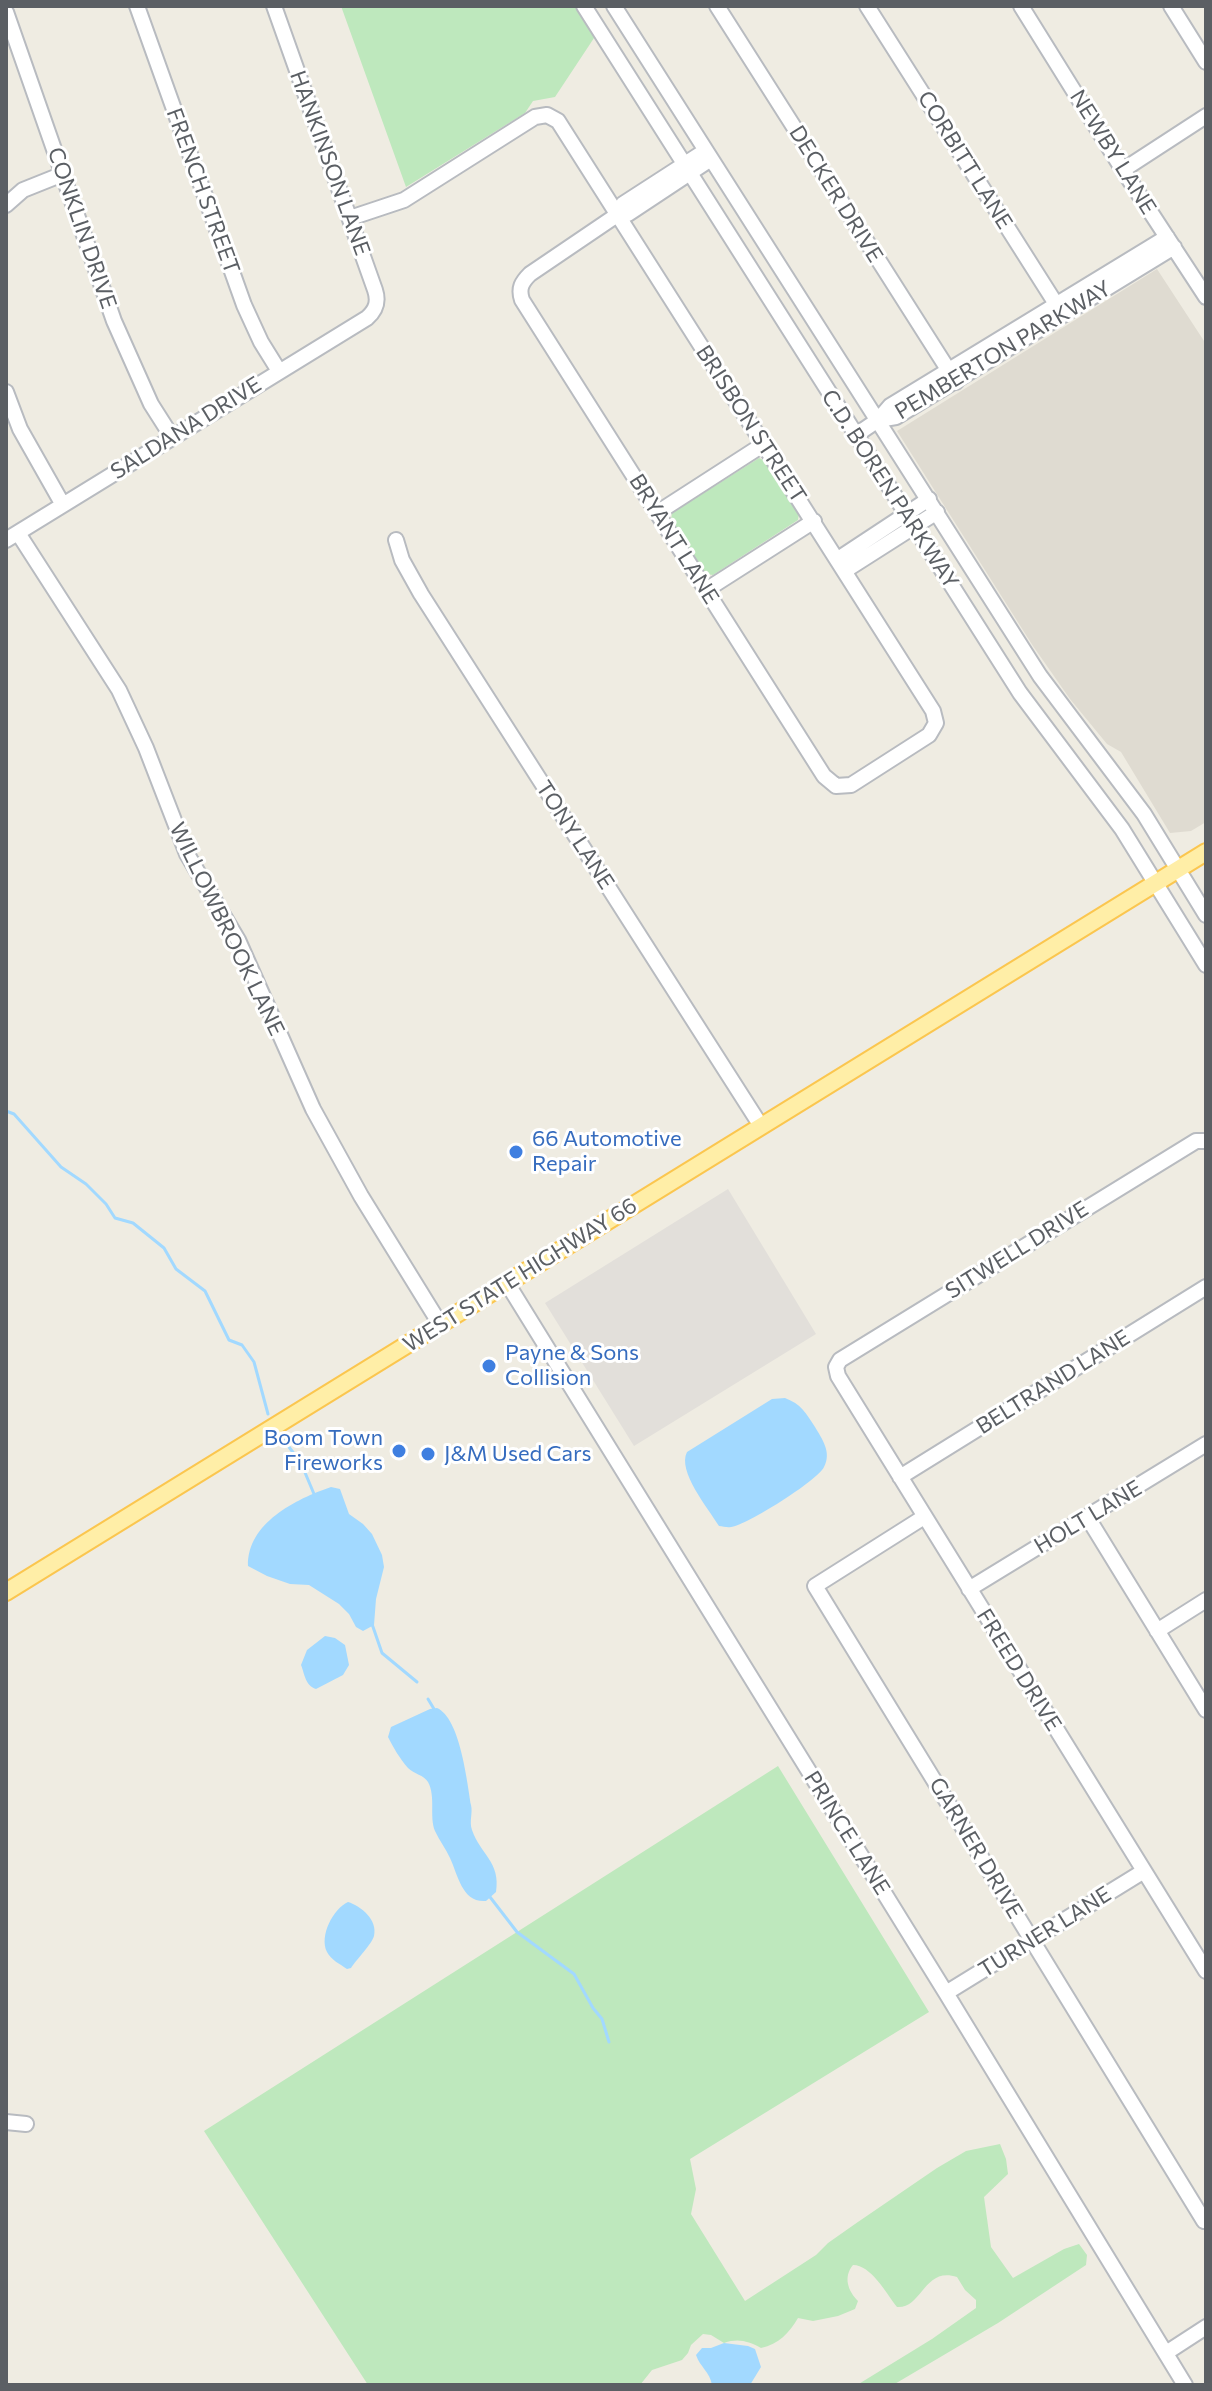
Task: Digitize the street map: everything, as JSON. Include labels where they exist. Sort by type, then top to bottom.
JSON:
[{"type":"main road","name":"WEST STATE HIGHWAY 66","points":[[6,1592],[1206,852]]},
{"type":"street","name":"FRENCH STREET","points":[[137,6],[244,305],[279,371]]},
{"type":"street","name":"HANKINSON LANE","points":[[274,6],[377,296],[375,309],[367,318]]},
{"type":"street","name":"C.D. BOREN PARKWAY","points":[[584,6],[1020,693],[1099,796],[1206,965]]},
{"type":"street","name":"C.D. BOREN PARKWAY","points":[[614,6],[1040,676],[1144,814],[1206,915]]},
{"type":"street","name":"DECKER DRIVE","points":[[717,6],[952,376]]},
{"type":"street","name":"CORBITT LANE","points":[[867,6],[1060,309]]},
{"type":"street","name":"NEWBY LANE","points":[[1021,6],[1206,297]]},
{"type":"street","points":[[1171,6],[1206,62]]},
{"type":"street","name":"CONKLIN DRIVE","points":[[6,12],[13,56],[63,174],[114,321],[151,404],[172,437]]},
{"type":"street","points":[[1123,170],[1206,116]]},
{"type":"street","name":"BRISBON STREET","points":[[350,218],[404,200],[535,117],[553,117],[561,126],[933,711],[936,723],[929,735],[851,785],[836,786]]},
{"type":"street","points":[[617,215],[628,214],[708,155]]},
{"type":"street","points":[[6,205],[23,190],[63,174]]},
{"type":"street","name":"BRYANT LANE","points":[[617,215],[530,274],[520,287],[522,300],[824,776],[836,786]]},
{"type":"street","name":"PEMBERTON PARKWAY","points":[[856,435],[878,420],[890,406],[952,376],[1171,242]]},
{"type":"street","name":"SALDANA DRIVE","points":[[12,536],[367,318]]},
{"type":"street","points":[[6,392],[20,429],[63,505]]},
{"type":"street","points":[[657,513],[764,444]]},
{"type":"street","points":[[842,564],[933,506]]},
{"type":"street","points":[[706,590],[814,521]]},
{"type":"street","name":"WILLOWBROOK LANE","points":[[12,536],[119,690],[146,748],[187,854],[238,940],[313,1109],[361,1196],[440,1324]]},
{"type":"street","name":"TONY LANE","points":[[396,540],[402,560],[421,594],[761,1126]]},
{"type":"street","name":"SITWELL DRIVE","points":[[836,1367],[840,1360],[1196,1141],[1204,1141]]},
{"type":"street","name":"PRINCE LANE","points":[[507,1283],[1185,2385]]},
{"type":"street","name":"BELTRAND LANE","points":[[900,1477],[1206,1287]]},
{"type":"street","name":"FREED DRIVE","points":[[836,1367],[838,1376],[924,1517],[1206,1971]]},
{"type":"street","name":"HOLT LANE","points":[[969,1589],[1206,1444]]},
{"type":"street","name":"GARNER DRIVE","points":[[924,1517],[815,1586],[1205,2221]]},
{"type":"street","points":[[1088,1518],[1206,1710]]},
{"type":"street","points":[[1157,1631],[1206,1600]]},
{"type":"street","name":"TURNER LANE","points":[[946,1993],[1144,1871]]},
{"type":"street","points":[[6,2122],[26,2124]]},
{"type":"street","points":[[1166,2353],[1206,2327]]},
{"type":"shaded area","points":[[1157,269],[1206,344],[1206,822],[1191,831],[1170,833],[1121,752],[1107,744],[1070,699],[1033,646],[897,431]]},
{"type":"shaded area","points":[[728,1189],[816,1334],[634,1446],[545,1303]]},
{"type":"green space","points":[[341,6],[577,6],[596,35],[555,97],[533,101],[525,113],[406,187]]},
{"type":"green space","points":[[759,458],[766,461],[799,513],[798,520],[713,575],[706,574],[671,521],[672,513]]},
{"type":"green space","points":[[778,1766],[929,2012],[690,2159],[696,2189],[691,2214],[745,2301],[816,2255],[828,2243],[937,2168],[966,2151],[1000,2144],[1008,2174],[984,2197],[991,2247],[1013,2278],[1064,2249],[1079,2244],[1087,2255],[1086,2265],[998,2323],[893,2385],[857,2385],[976,2308],[976,2300],[957,2277],[937,2277],[912,2302],[897,2307],[872,2275],[853,2265],[848,2279],[849,2288],[858,2301],[855,2309],[813,2321],[798,2318],[783,2337],[761,2348],[743,2341],[724,2343],[703,2334],[691,2345],[682,2360],[652,2370],[640,2385],[368,2385],[204,2131]]},
{"type":"water","points":[[785,1398],[803,1410],[820,1436],[827,1451],[824,1467],[796,1492],[766,1511],[730,1527],[719,1526],[690,1479],[685,1460],[687,1452],[772,1399]]},
{"type":"water","points":[[331,1487],[340,1489],[349,1514],[372,1534],[382,1555],[384,1567],[376,1599],[374,1625],[363,1631],[356,1627],[339,1604],[309,1585],[290,1584],[248,1566],[250,1551],[265,1525],[289,1506]]},
{"type":"water","points":[[325,1636],[345,1645],[349,1665],[343,1675],[316,1689],[307,1682],[301,1665],[307,1650]]},
{"type":"water","points":[[437,1708],[445,1714],[457,1737],[467,1781],[472,1830],[495,1873],[496,1892],[486,1901],[471,1898],[462,1887],[435,1831],[428,1782],[408,1768],[388,1737],[391,1727]]},
{"type":"water","points":[[348,1902],[367,1914],[375,1930],[370,1943],[347,1969],[329,1955],[325,1938],[333,1917]]},
{"type":"water","points":[[724,2343],[755,2349],[761,2367],[750,2385],[712,2385],[696,2355],[702,2348]]},
{"type":"waterway","points":[[6,1111],[14,1114],[61,1167],[86,1184],[115,1218],[133,1223],[164,1248],[176,1269],[205,1291],[229,1340],[242,1345],[254,1362],[268,1414]]},
{"type":"waterway","points":[[283,1439],[301,1463],[314,1494]]},
{"type":"waterway","points":[[372,1624],[382,1653],[417,1682]]},
{"type":"waterway","points":[[428,1699],[434,1709]]},
{"type":"waterway","points":[[490,1897],[517,1932],[574,1974],[602,2019],[609,2042]]},
{"type":"place","name":"66 Automotive Repair","points":[[516,1152]]},
{"type":"place","name":"Payne & Sons Collision","points":[[489,1366]]},
{"type":"place","name":"Boom Town Fireworks","points":[[399,1451]]},
{"type":"place","name":"J&M Used Cars","points":[[428,1454]]}]
